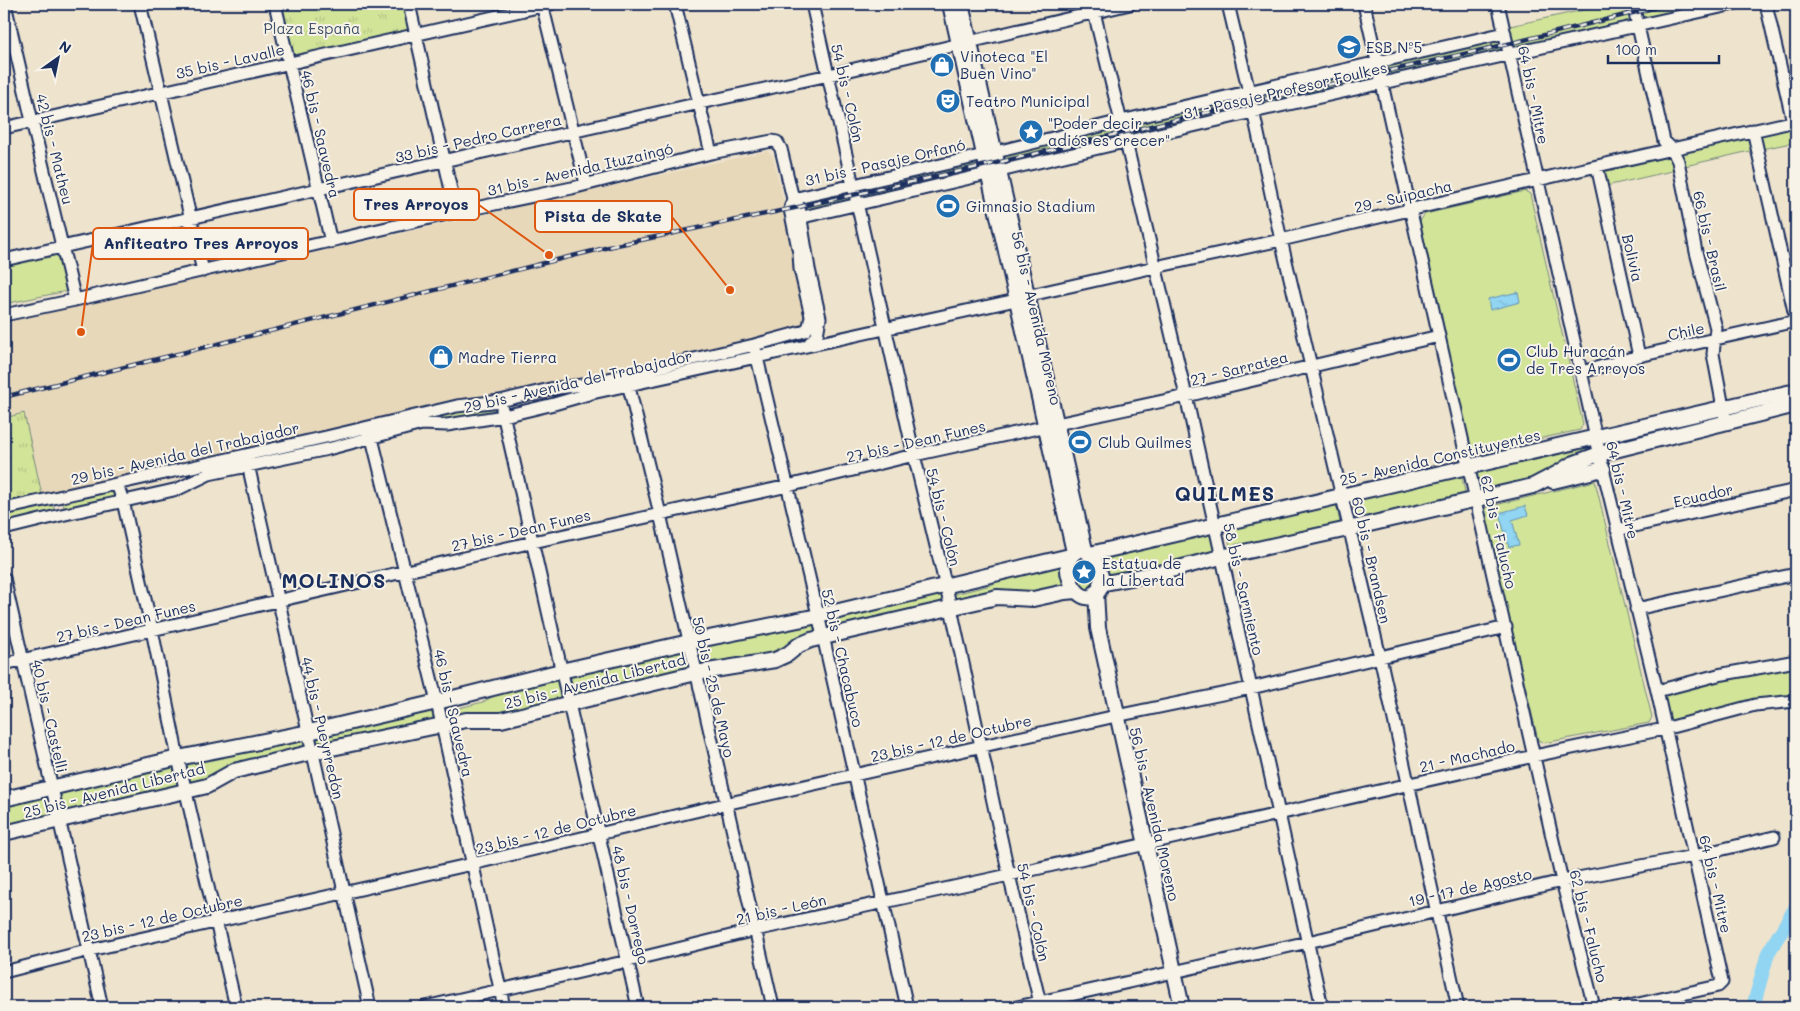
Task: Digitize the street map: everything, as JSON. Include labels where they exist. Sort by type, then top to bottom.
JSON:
[{"type":"main road","name":"56 bis - Avenida Moreno","points":[[950,4],[965,44]]},
{"type":"main road","name":"56 bis - Avenida Moreno","points":[[960,4],[965,44],[988,153],[1080,553]]},
{"type":"main road","name":"25 - Avenida Constituyentes","points":[[1080,553],[1342,497],[1796,391]]},
{"type":"main road","points":[[1533,486],[1572,464],[1599,454],[1796,406]]},
{"type":"main road","points":[[1098,588],[1101,574],[1099,568],[1080,553],[1068,566],[1068,574],[1074,589],[1079,594],[1089,597],[1098,588],[1221,557],[1602,469]]},
{"type":"main road","name":"25 bis - Avenida Libertad","points":[[4,833],[207,786],[234,772],[313,752],[439,712],[494,688],[561,670],[946,590],[998,574],[1080,553]]},
{"type":"main road","name":"56 bis - Avenida Moreno","points":[[1098,588],[1098,628],[1182,1007]]},
{"type":"main road","name":"25 bis - Avenida Libertad","points":[[4,799],[178,758],[309,732],[439,712],[466,720],[501,720],[696,673],[774,660],[788,654],[799,645],[823,636],[997,597],[1033,600],[1065,592],[1079,594]]},
{"type":"main road","name":"56 bis - Avenida Moreno","points":[[1079,594],[1098,628]]},
{"type":"street","name":"42 bis - Matheu","points":[[6,4],[32,121],[76,300]]},
{"type":"street","points":[[140,4],[203,271]]},
{"type":"street","name":"46 bis - Saavedra","points":[[275,4],[331,242]]},
{"type":"street","points":[[410,4],[456,212]]},
{"type":"street","name":"35 bis - Lavalle","points":[[4,128],[545,4]]},
{"type":"street","points":[[545,4],[586,184]]},
{"type":"street","points":[[675,4],[711,153]]},
{"type":"street","name":"54 bis - Colón","points":[[812,4],[1040,1005]]},
{"type":"street","name":"33 bis - Pedro Carrera","points":[[4,260],[965,44],[1093,8],[1130,4]]},
{"type":"street","name":"60 bis - Brandsen","points":[[1228,4],[1348,529],[1380,657],[1407,786],[1458,1007]]},
{"type":"street","name":"62 bis - Falucho","points":[[1364,4],[1562,881],[1594,1007]]},
{"type":"street","name":"64 bis - Mitre","points":[[1498,4],[1582,372],[1602,469],[1657,691],[1722,982],[1718,986],[1625,1007]]},
{"type":"street","name":"66 bis - Brasil","points":[[1633,4],[1664,141],[1672,149],[1678,162],[1696,252],[1716,328],[1714,354],[1726,423]]},
{"type":"street","name":"31 - Pasaje Profesor Foulkes","points":[[994,173],[1253,112],[1734,4]]},
{"type":"street","points":[[1766,4],[1795,122]]},
{"type":"street","name":"58 bis - Sarmiento","points":[[1093,8],[1186,396],[1322,1007]]},
{"type":"street","name":"31 - Pasaje Profesor Foulkes","points":[[988,153],[1505,34]]},
{"type":"street","name":"29 - Suipacha","points":[[1021,298],[1155,266],[1281,240],[1753,130],[1795,122]]},
{"type":"street","points":[[1753,130],[1796,321]]},
{"type":"street","name":"31 bis - Avenida Ituzaingó","points":[[6,314],[76,300],[456,212],[572,188],[711,153],[772,141],[777,142],[781,149],[793,198]]},
{"type":"street","name":"31 bis - Pasaje Orfanó","points":[[793,198],[988,153]]},
{"type":"street","name":"Bolivia","points":[[1597,166],[1639,356]]},
{"type":"street","points":[[797,221],[807,216],[994,173]]},
{"type":"street","points":[[793,198],[800,207],[797,221],[820,318],[818,335],[805,346],[799,332]]},
{"type":"street","name":"29 bis - Avenida del Trabajador","points":[[756,351],[805,330],[809,326],[811,316],[800,269],[797,221]]},
{"type":"street","name":"29 bis - Avenida del Trabajador","points":[[4,509],[158,474],[328,449],[371,431],[457,406],[500,401],[550,389],[627,380],[756,351],[805,346],[1021,298]]},
{"type":"street","name":"Chile","points":[[1582,372],[1639,356],[1796,321]]},
{"type":"street","name":"27 - Sarratea","points":[[1050,426],[1439,336]]},
{"type":"street","name":"52 bis - Chacabuco","points":[[756,351],[907,1007]]},
{"type":"street","name":"29 bis - Avenida del Trabajador","points":[[4,529],[178,489],[209,474],[247,460],[326,437],[422,424],[447,426],[504,416],[592,393],[627,380]]},
{"type":"street","name":"50 bis - 25 de Mayo","points":[[627,380],[660,514],[772,1007]]},
{"type":"street","points":[[550,389],[554,404]]},
{"type":"street","name":"48 bis - Dorrego","points":[[500,401],[638,1007]]},
{"type":"street","name":"27 bis - Dean Funes","points":[[4,664],[533,542],[788,486],[914,455],[1050,426]]},
{"type":"street","name":"46 bis - Saavedra","points":[[371,431],[439,712],[504,1007]]},
{"type":"street","points":[[326,437],[328,449]]},
{"type":"street","name":"44 bis - Pueyrredón","points":[[247,460],[370,1007]]},
{"type":"street","points":[[158,474],[165,492]]},
{"type":"street","points":[[117,484],[123,501],[178,758],[236,1007]]},
{"type":"street","name":"Ecuador","points":[[1617,530],[1796,490]]},
{"type":"street","points":[[55,498],[61,515]]},
{"type":"street","points":[[1636,609],[1796,574]]},
{"type":"street","name":"40 bis - Castelli","points":[[4,578],[102,1007]]},
{"type":"street","name":"23 bis - 12 de Octubre","points":[[4,972],[90,950],[472,864],[725,804],[1116,716],[1251,688],[1506,627]]},
{"type":"street","points":[[1657,691],[1718,675],[1796,661]]},
{"type":"street","name":"21 - Machado","points":[[1145,843],[1407,786],[1534,756],[1664,729],[1755,704],[1796,701]]},
{"type":"street","name":"19 - 17 de Agosto","points":[[1017,1007],[1040,1005],[1174,971],[1308,942],[1562,881],[1694,856],[1774,837]]},
{"type":"street","name":"21 bis - León","points":[[425,1007],[755,930],[1009,875],[1145,843]]},
{"type":"shaded area","points":[[767,151],[773,156],[795,252],[807,317],[800,328],[769,338],[586,379],[563,382],[500,396],[467,399],[237,453],[4,503],[4,323]]},
{"type":"green space","name":"Plaza España","points":[[281,4],[403,4],[410,32],[293,57]]},
{"type":"green space","points":[[1611,4],[1627,4],[1632,24],[1515,50],[1510,26]]},
{"type":"green space","points":[[1638,4],[1715,4],[1642,20]]},
{"type":"green space","points":[[1499,41],[1502,52],[1391,78],[1388,66]]},
{"type":"green space","points":[[1369,69],[1371,81],[1261,106],[1258,95]]},
{"type":"green space","points":[[1244,98],[1246,110],[1135,135],[1133,124]]},
{"type":"green space","points":[[1796,127],[1796,142],[1762,149],[1759,136]]},
{"type":"green space","points":[[1115,128],[1118,140],[1007,166],[1004,154]]},
{"type":"green space","points":[[1751,136],[1754,150],[1685,166],[1682,152]]},
{"type":"green space","points":[[1672,156],[1676,170],[1606,186],[1603,172]]},
{"type":"green space","points":[[976,163],[978,174],[867,199],[864,188]]},
{"type":"green space","points":[[847,191],[850,203],[808,211],[804,204],[807,199]]},
{"type":"green space","name":"Club Huracán de Tres Arroyos","points":[[1525,191],[1530,194],[1583,424],[1580,430],[1477,452],[1471,449],[1420,221],[1425,214]]},
{"type":"green space","points":[[58,254],[67,291],[4,304],[4,266]]},
{"type":"green space","points":[[491,406],[495,410],[493,413],[457,421],[423,419],[439,414]]},
{"type":"green space","points":[[24,413],[42,495],[9,502],[4,498],[4,418]]},
{"type":"green space","points":[[1719,414],[1721,419],[1604,445],[1603,440]]},
{"type":"green space","points":[[1590,444],[1593,450],[1542,477],[1482,493],[1476,470]]},
{"type":"green space","points":[[1461,473],[1466,497],[1357,521],[1351,498]]},
{"type":"green space","points":[[1595,481],[1652,717],[1649,723],[1544,743],[1538,740],[1483,508]]},
{"type":"green space","points":[[112,491],[114,497],[112,499],[66,510],[62,503],[63,501]]},
{"type":"green space","points":[[51,504],[56,511],[4,525],[5,514]]},
{"type":"green space","points":[[1336,504],[1341,527],[1231,550],[1226,527]]},
{"type":"green space","points":[[1210,531],[1215,554],[1106,579],[1100,556]]},
{"type":"green space","points":[[1084,553],[1095,577],[1095,582],[1090,591],[1085,592],[1078,585],[1073,561]]},
{"type":"green space","points":[[1060,565],[1063,566],[1067,587],[1034,595],[955,600],[953,598],[955,594],[991,585],[1000,579]]},
{"type":"green space","points":[[941,593],[943,605],[828,631],[825,619]]},
{"type":"green space","points":[[812,623],[815,626],[815,632],[777,654],[702,666],[698,659],[697,646]]},
{"type":"green space","points":[[684,648],[688,669],[575,696],[570,675]]},
{"type":"green space","points":[[1796,665],[1796,697],[1670,724],[1663,696],[1711,680]]},
{"type":"green space","points":[[552,678],[560,682],[563,696],[561,699],[503,716],[450,717],[445,715],[447,711],[483,702],[499,693]]},
{"type":"green space","points":[[431,710],[434,721],[319,747],[316,736]]},
{"type":"green space","points":[[302,739],[306,744],[305,749],[206,781],[192,783],[190,781],[187,767],[192,760]]},
{"type":"green space","points":[[174,765],[179,786],[65,813],[60,792]]},
{"type":"green space","points":[[46,796],[51,817],[4,828],[4,805]]},
{"type":"water","points":[[1518,292],[1520,302],[1490,310],[1488,299]]},
{"type":"water","points":[[1525,506],[1528,515],[1512,520],[1519,545],[1509,547],[1499,513]]},
{"type":"waterway","points":[[1753,1007],[1768,953],[1796,907]]},
{"type":"railway","points":[[4,397],[617,245],[996,163],[1251,102],[1508,44],[1669,4]]},
{"type":"place","name":"ESB Nº5","points":[[1349,47]]},
{"type":"place","name":"Vinoteca \"El Buen Vino\"","points":[[942,65]]},
{"type":"place","name":"Teatro Municipal","points":[[948,101]]},
{"type":"place","name":"\"Poder decir adiós es crecer\"","points":[[1031,132]]},
{"type":"place","name":"Gimnasio Stadium","points":[[948,206]]},
{"type":"place","name":"Tres Arroyos","points":[[549,255]]},
{"type":"place","name":"Pista de Skate","points":[[730,290]]},
{"type":"place","name":"Anfiteatro Tres Arroyos","points":[[81,332]]},
{"type":"place","name":"Madre Tierra","points":[[441,357]]},
{"type":"place","name":"Club Huracán de Tres Arroyos","points":[[1509,360]]},
{"type":"place","name":"Club Quilmes","points":[[1080,442]]},
{"type":"place","name":"Estatua de la Libertad","points":[[1084,572]]},
{"type":"district","name":"QUILMES","points":[[1225,493]]},
{"type":"district","name":"MOLINOS","points":[[334,580]]}]
